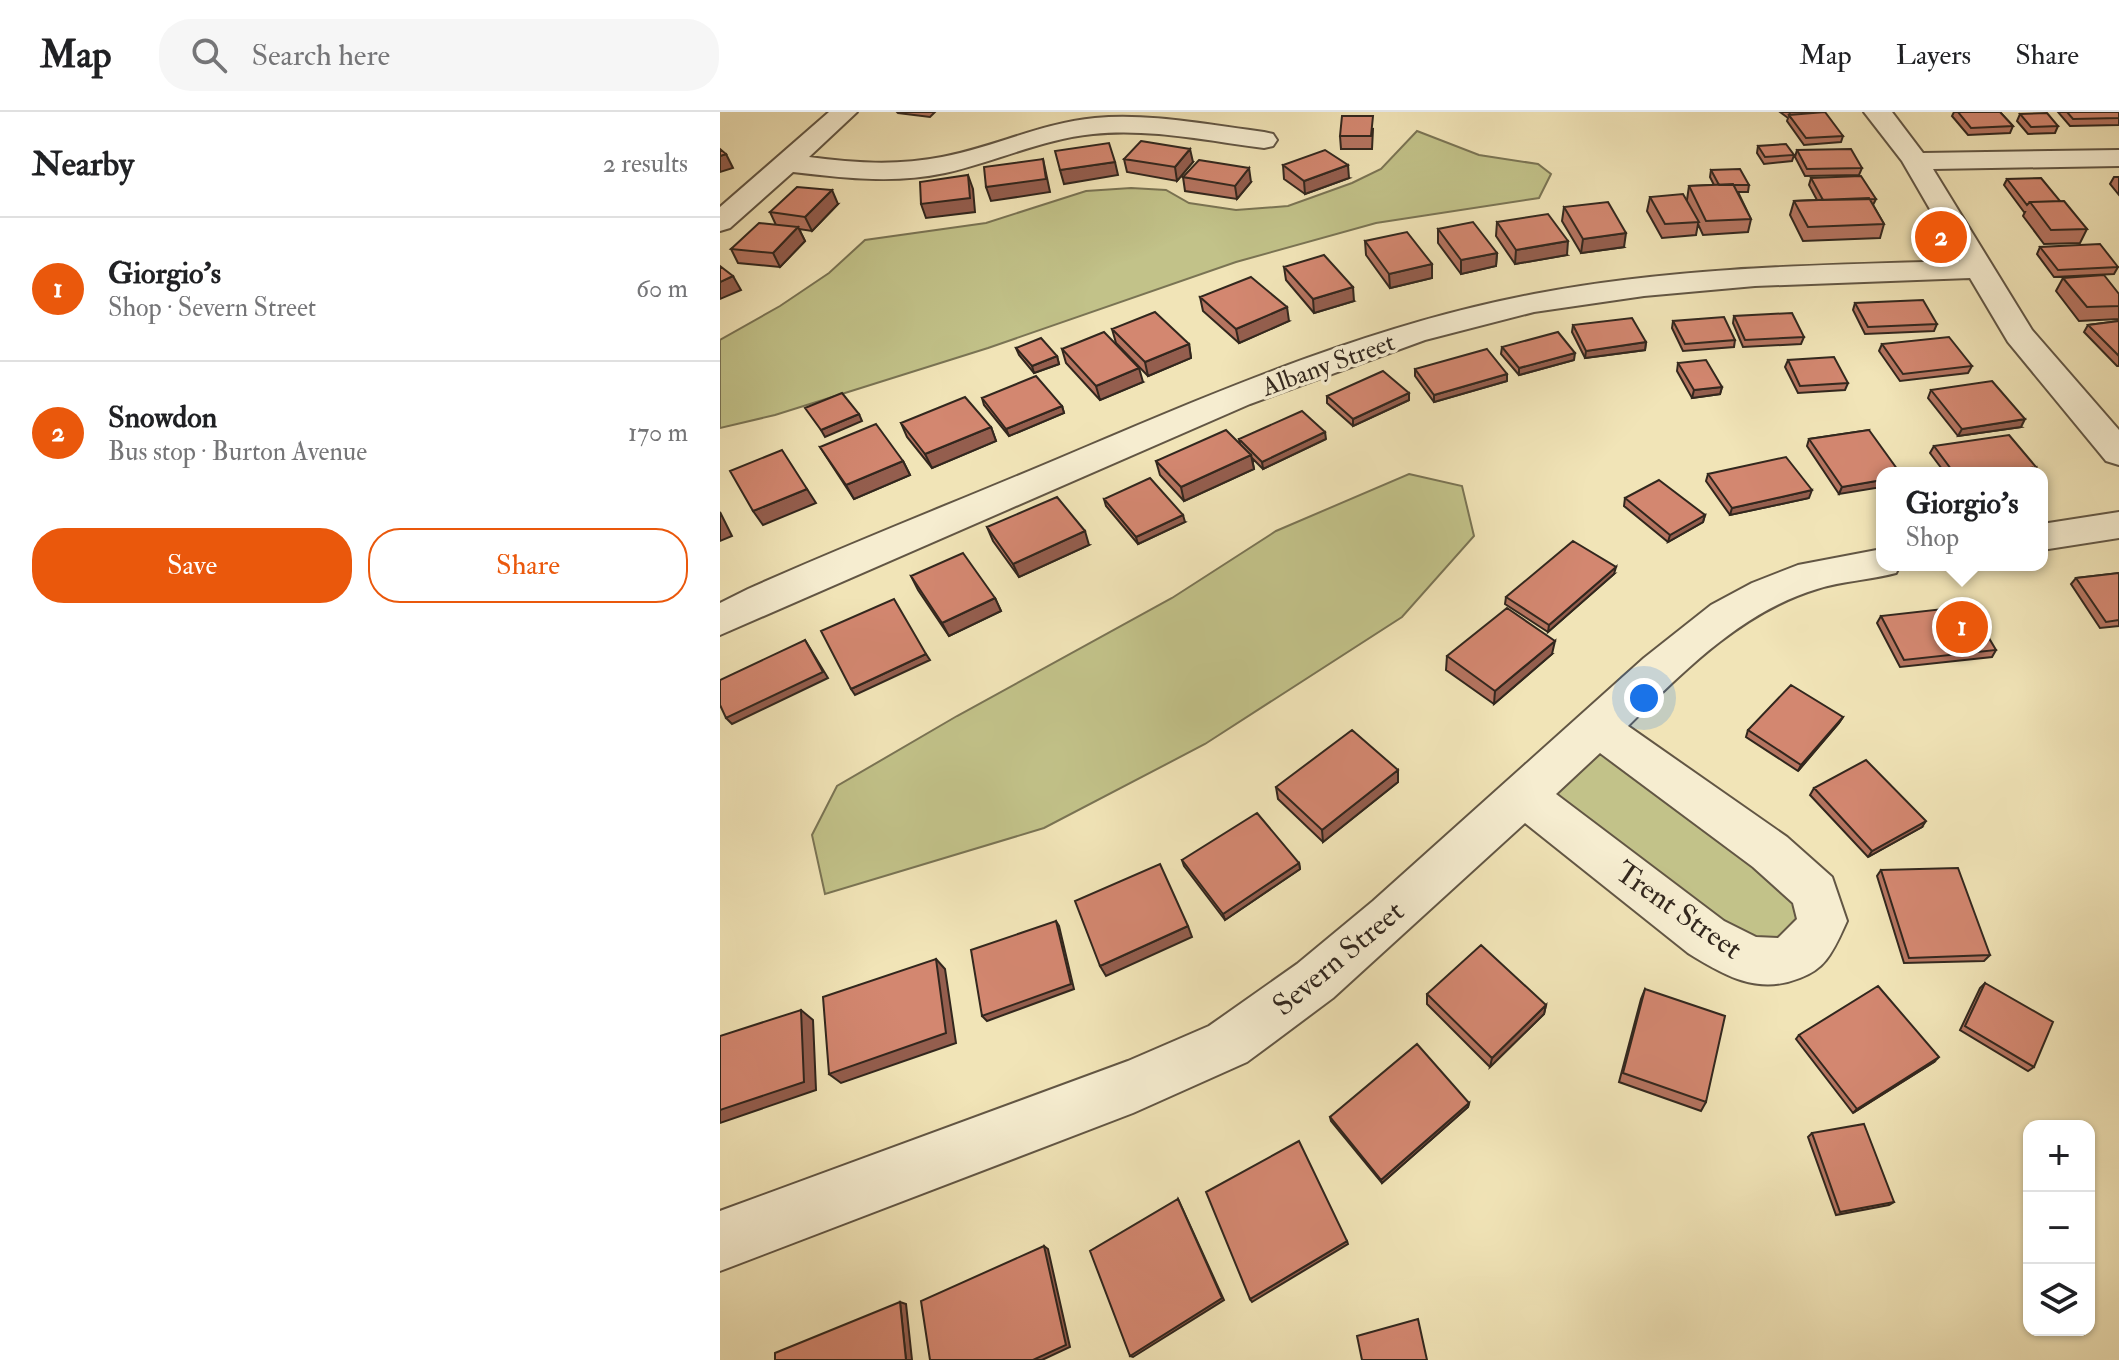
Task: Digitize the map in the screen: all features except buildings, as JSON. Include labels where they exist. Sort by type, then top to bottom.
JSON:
[{"type":"street","points":[[720,222],[844,112]]},
{"type":"street","points":[[1877,112],[1915,161],[2019,335],[2119,453]]},
{"type":"street","points":[[788,163],[857,170],[924,169],[1048,132],[1098,125],[1159,127],[1264,140]]},
{"type":"street","points":[[1915,161],[2119,158]]},
{"type":"street","name":"Albany Street","points":[[720,620],[1232,399],[1365,348],[1438,326],[1531,303],[1614,289],[1795,276],[1977,269]]},
{"type":"street","points":[[2048,536],[2119,525]]},
{"type":"street","name":"Severn Street","points":[[720,1241],[1133,1086],[1228,1044],[1315,981],[1525,796],[1659,669],[1725,616],[1766,593],[1812,575],[1876,564]]},
{"type":"street","name":"Trent Street","points":[[1525,796],[1706,937],[1733,953],[1757,963],[1785,962],[1806,948],[1822,921],[1815,892],[1770,852],[1598,728]]},
{"type":"green space","points":[[1417,131],[1479,155],[1538,164],[1551,174],[1539,198],[1376,223],[1236,262],[988,348],[775,415],[720,428],[720,340],[780,306],[829,273],[865,240],[986,223],[1086,191],[1131,188],[1166,190],[1189,203],[1236,210],[1288,206],[1381,169]]},
{"type":"green space","points":[[1409,474],[1462,486],[1474,536],[1402,617],[1205,744],[1044,828],[825,894],[812,835],[837,786],[1172,598],[1276,531]]},
{"type":"green space","points":[[1600,734],[1818,918],[1757,960],[1533,798]]},
{"type":"place","name":"Snowdon","points":[[1941,237]]},
{"type":"place","name":"Giorgio's","points":[[1962,627]]}]
